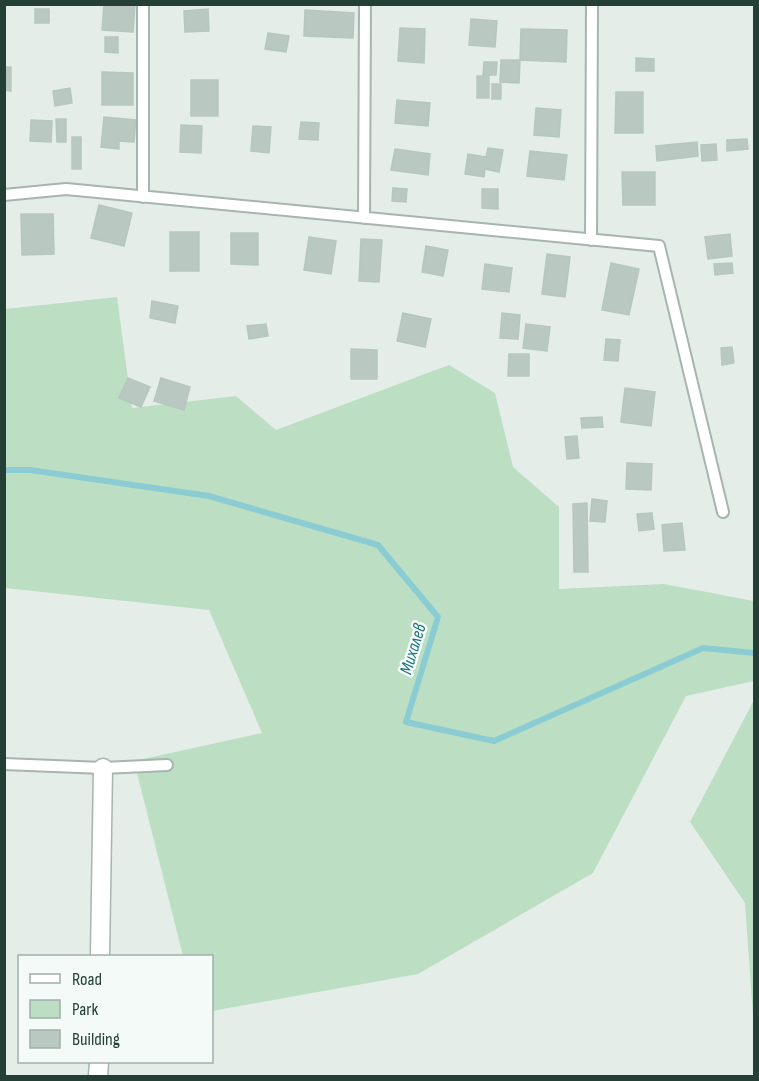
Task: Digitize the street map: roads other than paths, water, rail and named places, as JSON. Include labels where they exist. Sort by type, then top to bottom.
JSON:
[{"type":"street","points":[[100,955],[103,768]]},
{"type":"lane","points":[[143,4],[143,197]]},
{"type":"lane","points":[[364,218],[365,4]]},
{"type":"lane","points":[[591,240],[592,4]]},
{"type":"lane","points":[[4,195],[66,189],[659,246],[723,512]]},
{"type":"lane","points":[[4,764],[103,768],[167,765]]},
{"type":"waterway","name":"Михалев","points":[[4,470],[30,470],[209,496],[378,545],[438,617],[406,722],[494,741],[703,648],[754,653]]}]
